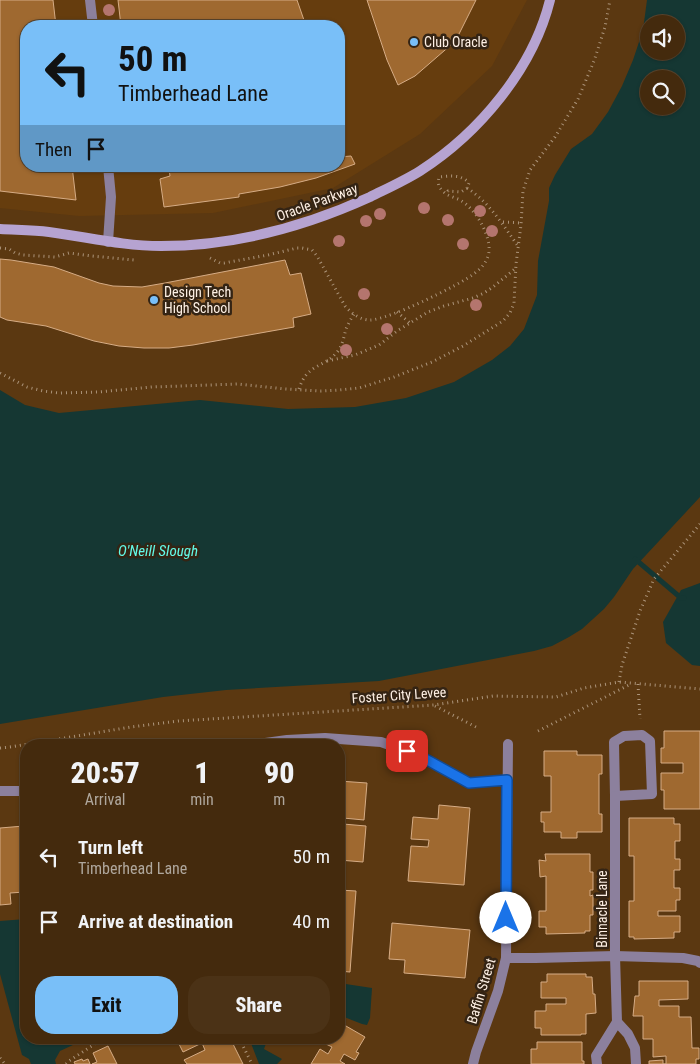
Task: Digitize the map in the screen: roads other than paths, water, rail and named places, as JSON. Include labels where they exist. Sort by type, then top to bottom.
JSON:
[{"type":"street","points":[[90,0],[92,20]]},
{"type":"street","name":"Oracle Parkway","points":[[0,229],[48,232],[139,246],[181,246],[258,236],[296,226],[352,205],[419,172],[438,159],[490,110],[507,89],[522,65],[537,36],[550,0]]},
{"type":"street","points":[[108,242],[111,197],[109,172]]},
{"type":"street","name":"Binnacle Lane","points":[[615,796],[652,794],[650,741],[642,735],[624,736],[614,742],[617,1022]]},
{"type":"street","points":[[306,739],[339,739]]},
{"type":"street","points":[[345,739],[381,742],[420,756],[469,783],[507,780]]},
{"type":"street","name":"Baffin Street","points":[[473,1064],[498,991],[506,958],[508,744]]},
{"type":"street","points":[[0,791],[20,791]]},
{"type":"street","points":[[506,958],[616,956],[683,958],[698,961],[700,964]]},
{"type":"street","points":[[597,1064],[596,1056],[617,1022],[628,1034],[635,1048],[636,1064]]},
{"type":"water","name":"O'Neill Slough","points":[[647,0],[700,0],[700,497],[633,569],[604,609],[582,629],[552,646],[379,681],[226,690],[163,697],[0,724],[0,390],[25,405],[59,413],[200,400],[288,409],[355,407],[406,398],[454,382],[492,360],[510,346],[524,329],[537,295],[538,261],[549,201],[549,188],[571,149],[592,134],[608,112],[633,60],[640,39],[640,60],[685,60],[685,15],[645,15]]},
{"type":"water","points":[[700,583],[700,666],[692,665],[666,643],[663,622],[681,590]]},
{"type":"water","points":[[20,919],[20,1044],[75,1044],[60,1051],[55,1060],[56,1064],[31,1064],[29,1059],[22,1055],[0,974],[0,921]]},
{"type":"water","points":[[345,984],[372,988],[370,1018],[367,1025],[345,1017]]},
{"type":"water","points":[[251,1044],[266,1044],[264,1049],[282,1059],[277,1064],[259,1064]]},
{"type":"waterway","points":[[635,559],[681,598],[684,598]]},
{"type":"place","name":"Club Oracle","points":[[414,42]]},
{"type":"place","name":"Design Tech High School","points":[[154,300]]}]
